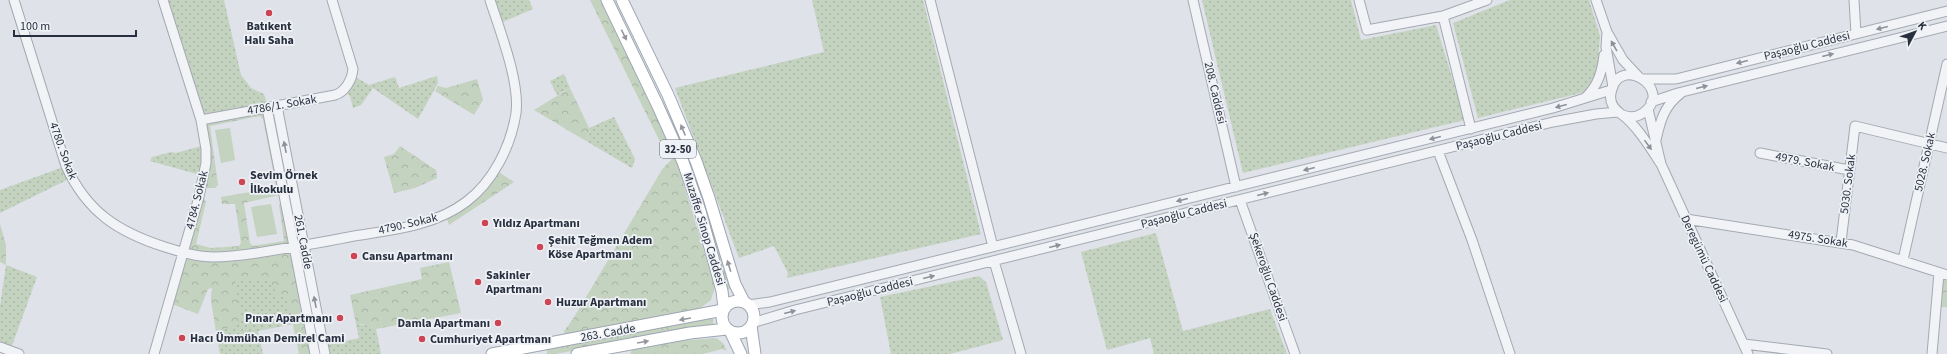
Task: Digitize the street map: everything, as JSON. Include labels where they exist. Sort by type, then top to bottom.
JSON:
[{"type":"main road","name":"Muzaffer Sinop Caddesi","points":[[607,0],[683,162],[700,211],[723,293],[724,309]]},
{"type":"main road","name":"Muzaffer Sinop Caddesi","points":[[622,0],[668,95],[696,161],[709,198],[735,284],[746,303]]},
{"type":"main road","points":[[741,354],[729,330],[723,323],[724,309],[733,301],[746,303],[754,314],[752,325],[755,354]]},
{"type":"main road","name":"263. Cadde","points":[[492,354],[724,309]]},
{"type":"main road","points":[[729,330],[739,333],[744,332],[752,325]]},
{"type":"main road","name":"263. Cadde","points":[[577,354],[622,350],[690,333],[729,330]]},
{"type":"street","name":"4780. Sokak","points":[[14,0],[66,166],[76,187],[94,208],[118,228],[144,241],[183,253],[204,257],[226,257],[294,247]]},
{"type":"street","name":"4784. Sokak","points":[[154,354],[203,182],[206,164],[206,149],[201,120],[163,0]]},
{"type":"street","name":"4786/1. Sokak","points":[[201,120],[338,94],[346,87],[352,74],[352,62],[332,0]]},
{"type":"street","name":"4790. Sokak","points":[[294,247],[433,220],[464,203],[486,181],[505,149],[514,121],[516,104],[507,55],[490,0]]},
{"type":"street","points":[[930,0],[993,247]]},
{"type":"street","name":"208. Caddesi","points":[[1193,0],[1236,187]]},
{"type":"street","points":[[1359,0],[1367,30],[1443,16],[1487,0]]},
{"type":"street","points":[[1596,0],[1606,32],[1620,55],[1650,86],[1652,93],[1650,106],[1641,115],[1634,117],[1621,113],[1612,102],[1612,89],[1606,47],[1606,32]]},
{"type":"street","points":[[1854,0],[1856,34]]},
{"type":"street","name":"Paşaoğlu Caddesi","points":[[1641,78],[1676,79],[1947,11]]},
{"type":"street","points":[[1443,16],[1471,129]]},
{"type":"street","name":"Paşaoğlu Caddesi","points":[[1650,106],[1682,92],[1947,26]]},
{"type":"street","points":[[1583,100],[1592,91],[1599,79],[1606,47]]},
{"type":"street","name":"5028. Sokak","points":[[1903,260],[1947,64]]},
{"type":"street","points":[[1612,89],[1621,78],[1627,75],[1641,78]]},
{"type":"street","name":"Paşaoğlu Caddesi","points":[[746,303],[770,302],[1471,129],[1583,100],[1612,89]]},
{"type":"street","points":[[1656,141],[1664,113],[1671,101],[1682,92]]},
{"type":"street","name":"261. Cadde","points":[[278,106],[325,354]]},
{"type":"street","name":"Deregümü Caddesi","points":[[1650,106],[1661,164]]},
{"type":"street","name":"261. Cadde","points":[[267,108],[315,354]]},
{"type":"street","name":"Paşaoğlu Caddesi","points":[[752,325],[795,310],[1568,119],[1621,113]]},
{"type":"street","name":"Deregümü Caddesi","points":[[1621,113],[1650,148],[1661,164],[1748,354]]},
{"type":"street","name":"5030. Sokak","points":[[1841,242],[1855,126],[1929,144]]},
{"type":"street","points":[[1929,144],[1947,148]]},
{"type":"street","points":[[1438,151],[1472,240],[1510,354]]},
{"type":"street","name":"4979. Sokak","points":[[1760,153],[1849,170]]},
{"type":"street","name":"Şekeroğlu Caddesi","points":[[1240,200],[1295,354]]},
{"type":"street","name":"4975. Sokak","points":[[1686,219],[1841,242],[1870,249],[1943,274]]},
{"type":"street","points":[[994,261],[1021,354]]},
{"type":"street","points":[[1932,354],[1943,274]]},
{"type":"street","points":[[1744,344],[1827,354]]},
{"type":"street","points":[[0,347],[19,354]]},
{"type":"green space","points":[[168,0],[224,0],[241,75],[251,88],[264,94],[267,104],[204,114]]},
{"type":"green space","points":[[490,0],[529,0],[533,9],[498,24]]},
{"type":"green space","points":[[590,0],[607,0],[678,149],[667,156]]},
{"type":"green space","points":[[812,0],[923,0],[981,234],[787,278],[788,273],[774,246],[739,258],[675,88],[824,52]]},
{"type":"green space","points":[[1202,0],[1351,0],[1361,40],[1436,25],[1465,120],[1243,173]]},
{"type":"green space","points":[[1510,0],[1589,0],[1600,36],[1597,74],[1589,91],[1478,118],[1453,23]]},
{"type":"green space","points":[[564,74],[570,88],[557,95],[550,81]]},
{"type":"green space","points":[[352,75],[369,85],[395,77],[399,88],[437,76],[438,83],[418,119],[373,88],[361,105],[353,108],[350,96],[343,90]]},
{"type":"green space","points":[[477,79],[483,100],[474,115],[435,91],[438,86],[446,88]]},
{"type":"green space","points":[[570,88],[590,130],[586,141],[534,110]]},
{"type":"green space","points":[[267,108],[284,194],[244,203],[250,243],[253,246],[284,241],[279,205],[281,202],[315,354],[299,354],[287,296],[278,295],[269,280],[234,281],[241,321],[236,326],[216,331],[211,300],[212,288],[208,289],[198,314],[169,303],[199,197],[204,199],[206,202],[196,244],[211,248],[239,246],[241,243],[235,204],[222,204],[221,197],[273,188],[276,186],[263,119],[260,116],[210,126],[218,185],[215,188],[201,188],[204,176],[201,120]]},
{"type":"green space","points":[[614,117],[635,159],[632,168],[586,141],[590,131],[589,128]]},
{"type":"green space","points":[[230,128],[235,160],[221,163],[215,130]]},
{"type":"green space","points":[[685,144],[697,176],[732,288],[727,290],[681,146]]},
{"type":"green space","points":[[205,145],[204,176],[150,161],[152,157],[171,152],[176,153]]},
{"type":"green space","points":[[400,146],[436,170],[437,178],[415,188],[394,193],[384,157],[394,154]]},
{"type":"green space","points":[[675,156],[715,287],[711,300],[699,309],[565,336],[564,331],[573,319],[663,168]]},
{"type":"green space","points":[[66,166],[71,178],[0,213],[0,190]]},
{"type":"green space","points":[[494,169],[514,182],[449,225],[446,214],[457,208]]},
{"type":"green space","points":[[271,204],[277,234],[257,237],[251,207]]},
{"type":"green space","points":[[0,224],[6,245],[6,265],[0,262]]},
{"type":"green space","points":[[1156,233],[1183,331],[1270,309],[1287,354],[1154,354],[1150,338],[1107,350],[1081,252]]},
{"type":"green space","points":[[294,247],[309,321],[258,331],[263,354],[220,354],[211,300],[212,288]]},
{"type":"green space","points":[[449,262],[461,313],[376,329],[363,324],[356,324],[350,295],[422,279],[420,268]]},
{"type":"green space","points":[[6,265],[37,277],[10,351],[0,347],[0,306]]},
{"type":"green space","points":[[979,276],[986,282],[1003,340],[950,354],[891,354],[880,297]]},
{"type":"green space","points":[[1942,279],[1947,281],[1947,307],[1940,307]]},
{"type":"green space","points":[[712,317],[714,326],[555,354],[547,354],[547,349]]},
{"type":"green space","points":[[356,324],[366,325],[376,329],[381,354],[325,354],[323,346],[359,338]]},
{"type":"green space","points":[[716,338],[723,343],[727,351],[722,349],[703,354],[630,354],[632,350],[679,341]]},
{"type":"place","name":"Batıkent Halı Saha","points":[[269,13]]},
{"type":"place","name":"Sevim Örnek İlkokulu","points":[[242,182]]},
{"type":"place","name":"Yıldız Apartmanı","points":[[485,223]]},
{"type":"place","name":"Şehit Teğmen Adem Köse Apartmanı","points":[[540,247]]},
{"type":"place","name":"Cansu Apartmanı","points":[[354,256]]},
{"type":"place","name":"Sakinler Apartmanı","points":[[478,282]]},
{"type":"place","name":"Huzur Apartmanı","points":[[548,302]]},
{"type":"place","name":"Pınar Apartmanı","points":[[340,318]]},
{"type":"place","name":"Damla Apartmanı","points":[[498,323]]},
{"type":"place","name":"Hacı Ümmühan Demirel Cami","points":[[182,338]]},
{"type":"place","name":"Cumhuriyet Apartmanı","points":[[422,339]]}]
